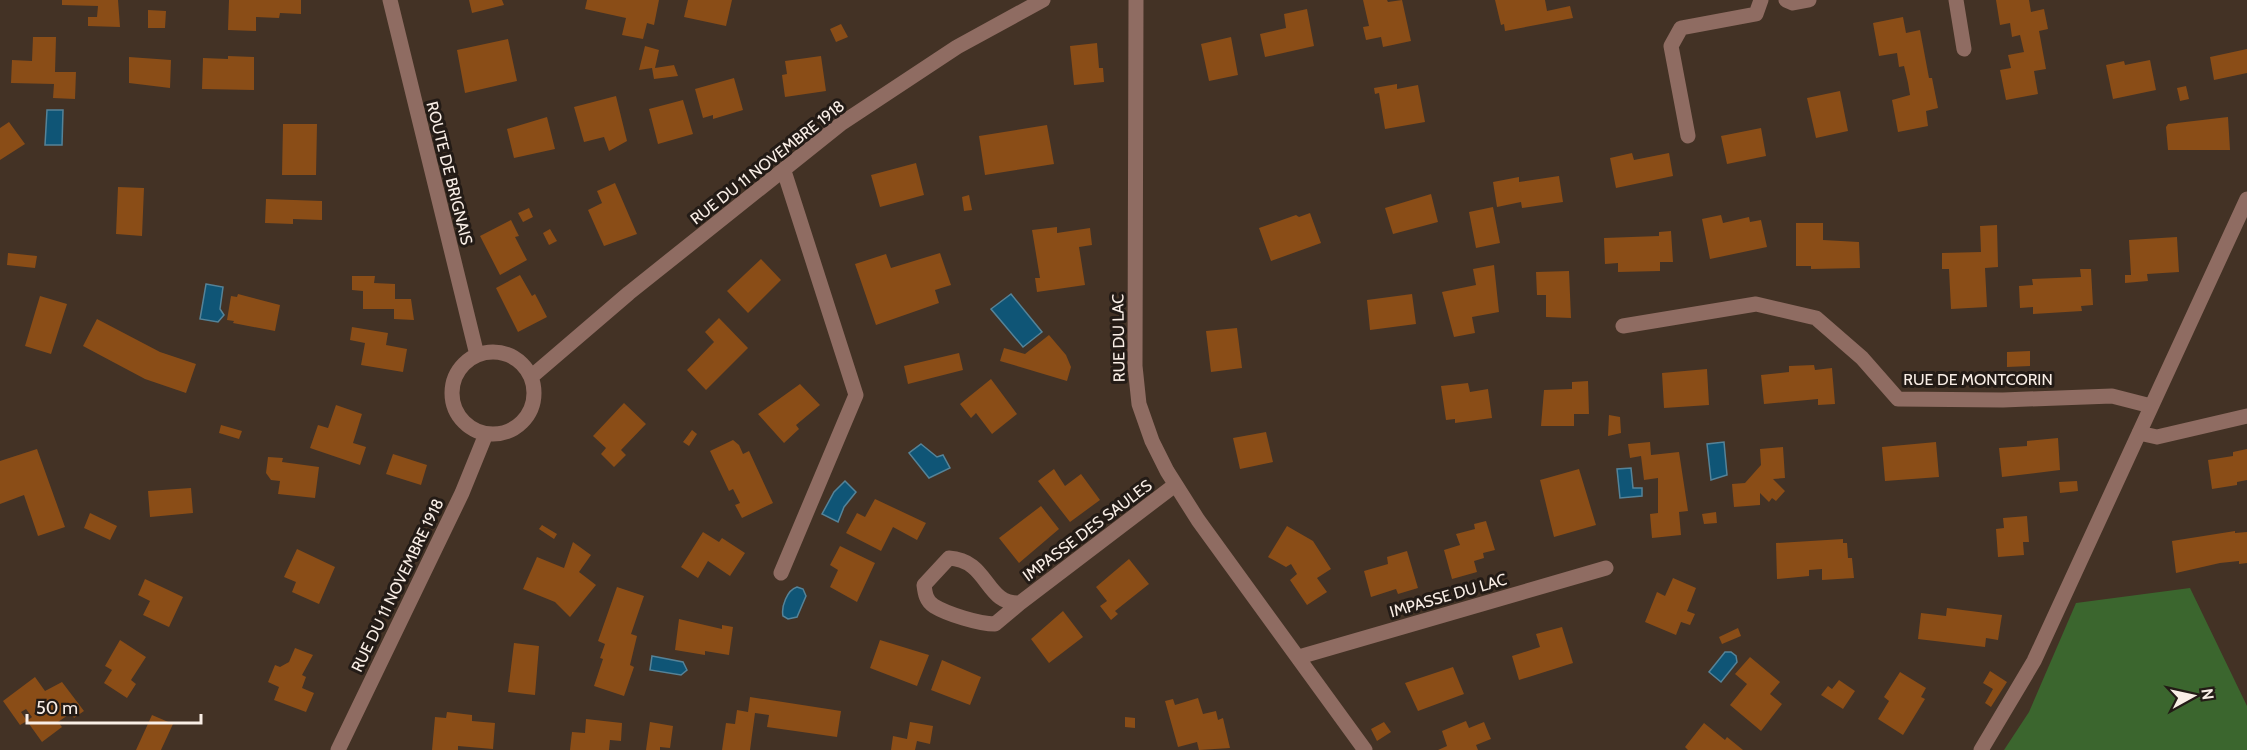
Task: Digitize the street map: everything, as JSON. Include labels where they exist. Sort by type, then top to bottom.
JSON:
[{"type":"street","name":"ROUTE DE BRIGNAIS","points":[[390,0],[477,355]]},
{"type":"street","name":"RUE DU 11 NOVEMBRE 1918","points":[[531,377],[629,293],[842,123],[957,47],[1043,0]]},
{"type":"street","name":"RUE DU LAC","points":[[1136,0],[1135,366],[1140,404],[1152,441],[1175,485],[1365,750]]},
{"type":"street","points":[[1688,136],[1671,46],[1681,28],[1756,14],[1761,0]]},
{"type":"street","points":[[1786,0],[1793,3],[1809,0]]},
{"type":"street","points":[[1956,0],[1964,49]]},
{"type":"street","points":[[781,573],[856,395],[784,171]]},
{"type":"street","points":[[1981,750],[2034,661],[2247,199]]},
{"type":"street","name":"RUE DE MONTCORIN","points":[[1623,326],[1756,304],[1816,318],[1862,358],[1898,399],[2003,400],[2112,396],[2151,406]]},
{"type":"street","points":[[489,352],[514,358],[531,377],[535,389],[534,402],[525,419],[511,431],[486,434],[464,423],[453,401],[454,378],[460,369],[477,355],[489,352]]},
{"type":"street","points":[[2139,433],[2157,437],[2247,417]]},
{"type":"street","name":"RUE DU 11 NOVEMBRE 1918","points":[[338,750],[462,492],[486,434]]},
{"type":"street","name":"IMPASSE DES SAULES","points":[[1020,603],[1010,604],[998,596],[978,571],[963,559],[949,558],[924,585],[925,595],[933,605],[982,624],[995,624],[1175,485]]},
{"type":"street","name":"IMPASSE DU LAC","points":[[1299,657],[1606,568]]},
{"type":"green space","points":[[2190,588],[2247,706],[2247,750],[2004,750],[2029,712],[2076,603]]},
{"type":"water","points":[[47,110],[63,110],[62,145],[45,145]]},
{"type":"water","points":[[206,284],[223,287],[220,309],[224,315],[218,322],[200,319]]},
{"type":"water","points":[[1011,294],[1042,332],[1023,347],[991,309]]},
{"type":"water","points":[[1724,442],[1727,475],[1711,480],[1707,444]]},
{"type":"water","points":[[921,444],[937,457],[943,455],[950,468],[929,478],[909,453]]},
{"type":"water","points":[[1631,468],[1633,488],[1642,488],[1642,496],[1620,498],[1617,469]]},
{"type":"water","points":[[845,481],[856,492],[844,507],[838,522],[822,514],[834,492]]},
{"type":"water","points":[[797,587],[803,589],[806,596],[797,617],[788,619],[783,616],[784,604],[790,592]]},
{"type":"water","points":[[1725,652],[1731,652],[1736,656],[1737,662],[1721,682],[1709,672]]},
{"type":"water","points":[[652,656],[683,662],[687,670],[681,675],[650,670]]},
{"type":"building","points":[[62,0],[118,0],[120,27],[88,26],[88,17],[97,17],[98,6],[62,5]]},
{"type":"building","points":[[229,0],[301,0],[301,14],[280,13],[279,18],[256,17],[256,31],[228,30]]},
{"type":"building","points":[[469,0],[502,0],[504,5],[472,13]]},
{"type":"building","points":[[587,0],[659,0],[654,25],[647,23],[643,39],[622,35],[626,18],[585,9]]},
{"type":"building","points":[[688,0],[732,0],[726,26],[684,17]]},
{"type":"building","points":[[1363,0],[1387,0],[1388,2],[1402,0],[1411,41],[1383,47],[1381,37],[1366,40],[1363,27],[1369,26]]},
{"type":"building","points":[[1495,0],[1545,0],[1547,11],[1570,6],[1573,18],[1505,31],[1504,24],[1501,25]]},
{"type":"building","points":[[1996,0],[2029,0],[2031,12],[2044,9],[2048,29],[2039,31],[2046,69],[2034,71],[2038,94],[2006,100],[2000,70],[2011,68],[2008,55],[2024,52],[2020,35],[2012,37],[2010,23],[2000,25]]},
{"type":"building","points":[[1307,9],[1314,46],[1265,57],[1260,34],[1286,28],[1284,14]]},
{"type":"building","points":[[148,10],[166,11],[165,28],[148,28]]},
{"type":"building","points":[[1903,17],[1906,33],[1920,30],[1929,78],[1932,78],[1938,108],[1926,111],[1928,126],[1898,132],[1892,100],[1910,95],[1908,83],[1904,66],[1899,67],[1897,53],[1879,56],[1873,23]]},
{"type":"building","points":[[841,24],[848,37],[836,42],[830,29]]},
{"type":"building","points":[[33,37],[56,37],[55,72],[76,72],[75,99],[53,98],[54,84],[11,83],[12,60],[32,61]]},
{"type":"building","points":[[1231,37],[1238,75],[1209,81],[1201,44]]},
{"type":"building","points":[[508,39],[517,81],[465,93],[457,50]]},
{"type":"building","points":[[1097,43],[1099,68],[1103,68],[1104,82],[1074,85],[1070,46]]},
{"type":"building","points":[[645,46],[659,50],[655,68],[674,65],[678,76],[654,79],[652,68],[639,70]]},
{"type":"building","points":[[2247,49],[2247,73],[2214,80],[2210,57]]},
{"type":"building","points":[[228,56],[254,57],[254,90],[202,89],[203,58],[228,59]]},
{"type":"building","points":[[821,56],[826,91],[785,97],[782,75],[787,74],[785,61]]},
{"type":"building","points":[[129,57],[171,60],[170,88],[129,83]]},
{"type":"building","points":[[2150,60],[2156,90],[2113,99],[2106,65],[2124,61],[2125,65]]},
{"type":"building","points":[[734,78],[743,110],[713,119],[713,115],[703,118],[695,89]]},
{"type":"building","points":[[1397,84],[1397,89],[1418,85],[1425,122],[1385,129],[1379,93],[1375,94],[1374,88]]},
{"type":"building","points":[[2186,86],[2189,99],[2180,101],[2177,88]]},
{"type":"building","points":[[1840,91],[1848,131],[1816,138],[1807,98]]},
{"type":"building","points":[[616,96],[627,141],[609,151],[604,137],[584,142],[574,107]]},
{"type":"building","points":[[683,100],[693,134],[658,144],[649,109]]},
{"type":"building","points":[[547,117],[555,149],[514,158],[507,129]]},
{"type":"building","points":[[2228,117],[2230,150],[2168,150],[2166,127],[2168,124]]},
{"type":"building","points":[[9,122],[25,144],[0,160],[0,128]]},
{"type":"building","points":[[283,124],[317,124],[316,175],[282,175]]},
{"type":"building","points":[[1047,125],[1054,164],[985,175],[979,136]]},
{"type":"building","points":[[1761,128],[1766,156],[1727,164],[1721,136]]},
{"type":"building","points":[[1632,153],[1634,160],[1669,153],[1673,176],[1616,188],[1610,158]]},
{"type":"building","points":[[916,163],[924,195],[880,207],[871,175]]},
{"type":"building","points":[[1559,176],[1563,202],[1522,208],[1521,202],[1497,207],[1493,182],[1519,177],[1519,182]]},
{"type":"building","points":[[615,183],[637,234],[604,246],[588,210],[602,203],[597,191]]},
{"type":"building","points":[[118,187],[144,188],[142,236],[116,234]]},
{"type":"building","points":[[1431,194],[1438,222],[1393,234],[1385,208]]},
{"type":"building","points":[[969,195],[972,210],[964,211],[962,197]]},
{"type":"building","points":[[266,199],[322,201],[322,220],[293,219],[293,224],[265,223]]},
{"type":"building","points":[[1493,207],[1500,243],[1476,248],[1469,212]]},
{"type":"building","points":[[529,208],[533,217],[523,222],[518,213]]},
{"type":"building","points":[[1310,213],[1321,243],[1271,261],[1259,228],[1296,215],[1299,217]]},
{"type":"building","points":[[1721,215],[1723,223],[1749,217],[1750,222],[1761,220],[1767,247],[1710,259],[1702,219]]},
{"type":"building","points":[[511,220],[519,236],[515,237],[527,260],[500,275],[480,236]]},
{"type":"building","points":[[1796,223],[1823,223],[1823,240],[1859,242],[1860,268],[1811,269],[1811,266],[1796,266]]},
{"type":"building","points":[[1997,225],[1998,267],[1985,268],[1987,307],[1951,309],[1949,269],[1942,269],[1942,253],[1981,252],[1980,226]]},
{"type":"building","points":[[1057,227],[1057,233],[1090,228],[1092,245],[1079,247],[1085,285],[1037,292],[1035,278],[1040,278],[1032,230]]},
{"type":"building","points":[[550,229],[557,241],[549,245],[543,233]]},
{"type":"building","points":[[1671,231],[1673,262],[1660,262],[1660,271],[1618,272],[1618,263],[1605,264],[1604,238],[1659,236],[1659,232]]},
{"type":"building","points":[[2177,237],[2179,272],[2147,274],[2148,281],[2125,283],[2125,275],[2131,275],[2129,240]]},
{"type":"building","points":[[8,253],[37,256],[35,268],[7,265]]},
{"type":"building","points":[[940,253],[951,285],[935,290],[939,303],[876,325],[855,264],[886,254],[891,268]]},
{"type":"building","points":[[761,259],[781,280],[748,313],[727,291]]},
{"type":"building","points":[[1494,265],[1499,312],[1472,317],[1475,333],[1454,337],[1442,292],[1476,285],[1473,269]]},
{"type":"building","points":[[2080,269],[2091,269],[2093,305],[2081,306],[2082,311],[2033,314],[2033,307],[2020,308],[2019,286],[2033,285],[2032,279],[2081,277]]},
{"type":"building","points":[[1569,271],[1571,318],[1546,317],[1546,295],[1537,295],[1536,272]]},
{"type":"building","points":[[520,275],[532,296],[535,294],[547,317],[518,332],[496,288]]},
{"type":"building","points":[[352,276],[375,276],[374,283],[395,284],[395,299],[411,299],[414,320],[394,319],[394,309],[363,309],[363,291],[352,290]]},
{"type":"building","points":[[238,294],[280,305],[275,331],[227,320],[231,296],[237,297]]},
{"type":"building","points":[[1412,294],[1416,324],[1370,330],[1367,300]]},
{"type":"building","points":[[40,296],[67,304],[51,354],[25,346]]},
{"type":"building","points":[[719,318],[748,348],[706,390],[687,370],[714,342],[705,332]]},
{"type":"building","points":[[97,319],[160,352],[196,364],[186,393],[145,379],[83,346]]},
{"type":"building","points":[[352,327],[388,333],[386,345],[407,349],[403,372],[361,365],[365,343],[350,340]]},
{"type":"building","points":[[1237,328],[1242,368],[1211,372],[1206,331]]},
{"type":"building","points":[[1049,335],[1066,355],[1071,367],[1067,381],[1000,361],[1004,348],[1025,354]]},
{"type":"building","points":[[2030,351],[2030,366],[2007,367],[2007,352]]},
{"type":"building","points":[[959,353],[963,370],[908,384],[904,366]]},
{"type":"building","points":[[1814,365],[1815,370],[1832,368],[1835,404],[1818,405],[1818,399],[1764,404],[1761,375],[1789,372],[1789,366]]},
{"type":"building","points":[[1707,369],[1709,405],[1664,408],[1662,373]]},
{"type":"building","points":[[991,379],[1017,414],[992,434],[976,413],[971,418],[960,404]]},
{"type":"building","points":[[1588,381],[1589,414],[1574,414],[1574,426],[1541,426],[1544,390],[1572,389],[1572,382]]},
{"type":"building","points":[[1468,383],[1470,392],[1488,389],[1492,418],[1455,423],[1455,419],[1446,420],[1441,386]]},
{"type":"building","points":[[800,384],[820,405],[796,425],[799,429],[784,443],[758,414]]},
{"type":"building","points":[[624,403],[646,424],[621,450],[626,455],[614,467],[601,454],[606,448],[593,436]]},
{"type":"building","points":[[336,405],[362,414],[353,443],[366,447],[360,465],[310,448],[318,425],[328,428]]},
{"type":"building","points":[[1609,415],[1620,417],[1621,433],[1608,436]]},
{"type":"building","points":[[221,425],[242,431],[239,439],[219,433]]},
{"type":"building","points":[[692,430],[697,434],[689,446],[683,442]]},
{"type":"building","points":[[1266,432],[1273,462],[1240,469],[1233,438]]},
{"type":"building","points":[[2058,438],[2060,470],[2002,477],[1999,448],[2027,446],[2027,441]]},
{"type":"building","points":[[733,440],[739,445],[743,454],[749,451],[773,503],[742,518],[735,505],[740,503],[733,489],[729,491],[710,451]]},
{"type":"building","points":[[1650,442],[1651,455],[1679,452],[1688,511],[1679,512],[1681,535],[1652,538],[1650,514],[1658,513],[1658,478],[1644,480],[1641,456],[1630,458],[1628,444]]},
{"type":"building","points":[[1936,442],[1939,477],[1885,481],[1882,447]]},
{"type":"building","points":[[1783,447],[1785,478],[1773,479],[1785,491],[1776,501],[1772,498],[1769,502],[1760,493],[1760,505],[1734,507],[1732,484],[1745,483],[1761,465],[1760,449]]},
{"type":"building","points":[[37,449],[65,527],[38,536],[24,495],[0,504],[0,461]]},
{"type":"building","points":[[2247,449],[2247,480],[2237,482],[2237,485],[2212,489],[2208,460],[2233,456],[2233,452]]},
{"type":"building","points":[[393,454],[427,465],[421,485],[386,474]]},
{"type":"building","points":[[268,457],[283,458],[282,462],[319,467],[315,498],[278,494],[280,481],[271,480],[266,473]]},
{"type":"building","points":[[1054,469],[1065,486],[1081,474],[1100,500],[1070,522],[1038,481]]},
{"type":"building","points":[[1579,469],[1596,525],[1554,537],[1540,480]]},
{"type":"building","points":[[2077,481],[2078,491],[2060,493],[2059,482]]},
{"type":"building","points":[[191,488],[193,513],[150,517],[148,491]]},
{"type":"building","points":[[875,499],[926,523],[917,540],[893,527],[881,551],[846,533],[857,513],[865,517]]},
{"type":"building","points":[[1041,506],[1059,529],[1019,563],[999,538]]},
{"type":"building","points":[[1716,512],[1717,523],[1704,524],[1702,514]]},
{"type":"building","points":[[90,513],[117,526],[110,540],[84,528]]},
{"type":"building","points":[[2027,516],[2029,542],[2023,542],[2024,555],[1998,557],[1996,529],[2004,528],[2003,518]]},
{"type":"building","points":[[1486,521],[1495,550],[1483,553],[1484,558],[1474,561],[1477,572],[1452,579],[1444,550],[1460,545],[1456,534],[1475,529],[1474,524]]},
{"type":"building","points":[[542,525],[557,534],[554,539],[539,529]]},
{"type":"building","points":[[1287,526],[1313,541],[1331,569],[1317,578],[1327,592],[1307,605],[1290,580],[1297,574],[1291,564],[1286,567],[1268,557]]},
{"type":"building","points":[[2235,531],[2235,533],[2247,532],[2247,563],[2239,564],[2239,561],[2220,563],[2176,573],[2172,541]]},
{"type":"building","points":[[703,532],[719,542],[722,538],[745,553],[730,576],[708,561],[698,578],[681,567]]},
{"type":"building","points":[[1843,539],[1843,543],[1847,543],[1848,558],[1852,558],[1854,578],[1822,580],[1822,569],[1809,570],[1809,576],[1777,579],[1776,543]]},
{"type":"building","points":[[573,542],[591,555],[579,572],[596,585],[570,617],[555,602],[523,589],[537,557],[564,568]]},
{"type":"building","points":[[840,546],[875,563],[857,602],[830,587],[838,570],[830,565]]},
{"type":"building","points":[[297,549],[335,567],[319,604],[292,592],[296,582],[284,577]]},
{"type":"building","points":[[1407,551],[1418,588],[1398,594],[1396,589],[1371,597],[1364,571],[1388,564],[1387,557]]},
{"type":"building","points":[[1129,559],[1149,584],[1115,611],[1118,614],[1111,620],[1100,606],[1107,601],[1096,587]]},
{"type":"building","points":[[1673,578],[1696,588],[1687,611],[1695,614],[1690,625],[1681,622],[1676,635],[1645,622],[1657,592],[1665,596]]},
{"type":"building","points":[[145,579],[183,597],[169,627],[143,615],[150,601],[138,595]]},
{"type":"building","points":[[617,587],[644,596],[631,634],[637,636],[630,665],[634,667],[624,696],[594,686],[603,659],[600,658],[605,644],[598,641]]},
{"type":"building","points":[[1947,608],[2002,615],[1998,640],[1986,638],[1985,647],[1918,639],[1921,613],[1946,616]]},
{"type":"building","points":[[1063,611],[1083,637],[1049,663],[1031,639]]},
{"type":"building","points":[[679,619],[722,629],[722,625],[733,627],[729,655],[705,651],[705,655],[675,650]]},
{"type":"building","points":[[1562,627],[1573,663],[1519,680],[1512,656],[1540,647],[1536,634]]},
{"type":"building","points":[[1738,628],[1741,636],[1722,644],[1719,637]]},
{"type":"building","points":[[120,640],[146,657],[131,680],[136,684],[127,698],[104,683],[112,670],[105,666]]},
{"type":"building","points":[[880,640],[929,655],[917,686],[870,668]]},
{"type":"building","points":[[514,643],[539,646],[535,695],[508,692]]},
{"type":"building","points":[[295,648],[313,655],[302,675],[306,677],[302,688],[314,693],[306,712],[274,700],[279,687],[268,682],[275,665],[280,667],[289,662]]},
{"type":"building","points":[[1750,657],[1780,682],[1770,694],[1782,704],[1761,731],[1730,705],[1747,684],[1735,674]]},
{"type":"building","points":[[942,660],[981,677],[970,705],[931,690]]},
{"type":"building","points":[[1453,667],[1464,694],[1418,711],[1405,683]]},
{"type":"building","points":[[1990,671],[2007,682],[1991,707],[1985,703],[1993,689],[1983,683]]},
{"type":"building","points":[[1900,672],[1926,688],[1921,697],[1925,699],[1903,735],[1878,719],[1889,701],[1884,697]]},
{"type":"building","points":[[35,677],[45,691],[62,682],[84,711],[74,718],[71,713],[58,722],[62,727],[42,742],[27,721],[20,725],[3,701]],"holes":[[[26,709],[32,717],[27,721],[21,712]]]},
{"type":"building","points":[[1839,680],[1855,691],[1843,709],[1821,695],[1828,686],[1832,689]]},
{"type":"building","points":[[750,697],[841,711],[837,737],[767,727],[769,715],[755,713],[750,750],[722,750],[726,723],[735,724],[737,710],[748,712]]},
{"type":"building","points":[[1198,698],[1203,714],[1216,711],[1218,720],[1223,718],[1230,748],[1199,750],[1197,742],[1178,747],[1165,701],[1173,699],[1175,705]]},
{"type":"building","points":[[447,712],[472,715],[472,721],[495,723],[493,749],[458,746],[458,750],[432,750],[435,717],[446,718]]},
{"type":"building","points":[[152,715],[173,724],[161,750],[136,750]]},
{"type":"building","points":[[1125,717],[1135,718],[1135,728],[1125,727]]},
{"type":"building","points":[[586,719],[622,723],[621,741],[610,740],[609,750],[570,750],[572,732],[585,733]]},
{"type":"building","points":[[1466,721],[1469,728],[1484,722],[1491,739],[1476,745],[1478,750],[1438,750],[1447,746],[1442,731]]},
{"type":"building","points":[[650,722],[673,726],[670,748],[660,747],[660,750],[646,750]]},
{"type":"building","points":[[910,722],[933,726],[930,744],[917,741],[915,750],[891,750],[893,736],[907,739]]},
{"type":"building","points":[[1384,722],[1391,732],[1377,741],[1371,729]]},
{"type":"building","points":[[1704,723],[1725,740],[1727,737],[1743,750],[1688,750],[1685,747]]}]
